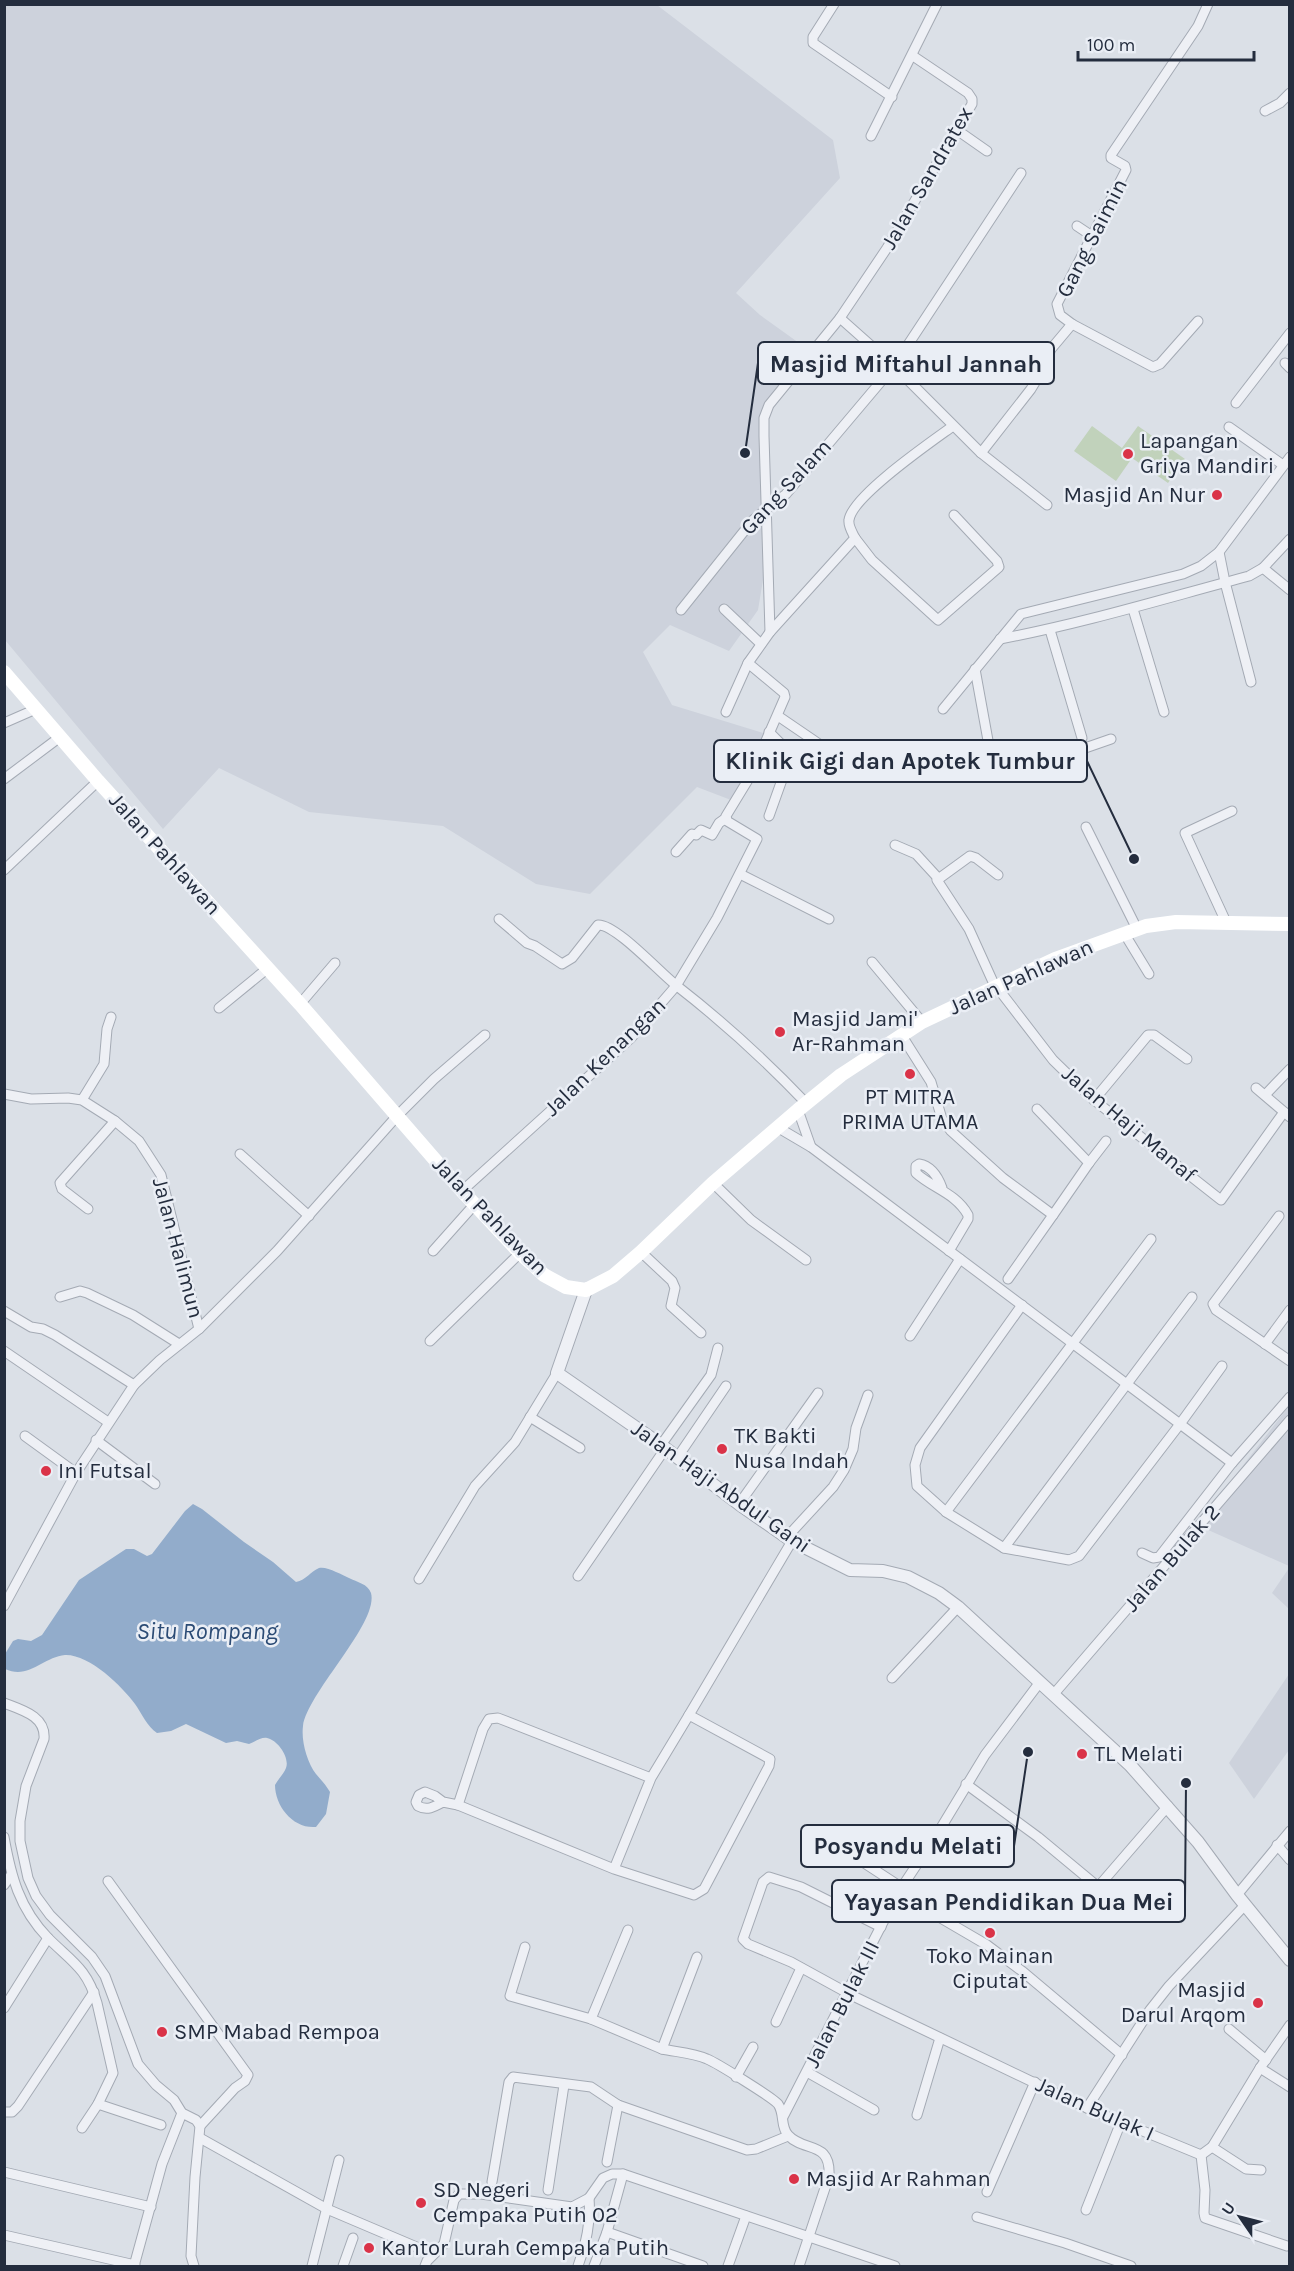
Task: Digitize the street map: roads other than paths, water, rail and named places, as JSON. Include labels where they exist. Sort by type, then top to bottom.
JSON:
[{"type":"main road","name":"Jalan Pahlawan","points":[[4,672],[98,781],[300,1004],[474,1205],[520,1253],[555,1282],[566,1287],[586,1290],[613,1276],[777,1127],[850,1069],[922,1022],[1055,959],[1131,931],[1176,922],[1290,924]]},
{"type":"street","points":[[834,4],[813,37],[813,43],[892,97]]},
{"type":"street","points":[[871,136],[937,4]]},
{"type":"street","name":"Gang Saimin","points":[[981,453],[1038,378],[1053,345],[1072,324],[1060,315],[1058,304],[1126,168],[1111,158],[1111,155],[1198,26],[1208,4]]},
{"type":"street","name":"Jalan Sandratex","points":[[770,632],[764,429],[766,411],[775,396],[840,318],[887,248],[972,104],[971,96],[913,56]]},
{"type":"street","points":[[1265,111],[1280,103],[1290,93]]},
{"type":"street","points":[[957,130],[987,151]]},
{"type":"street","name":"Gang Salam","points":[[681,610],[753,520],[786,494],[894,366],[1021,173]]},
{"type":"street","points":[[1077,226],[1092,236]]},
{"type":"street","points":[[840,318],[894,366],[981,453],[1047,505]]},
{"type":"street","points":[[1072,324],[1153,367],[1160,364],[1198,321]]},
{"type":"street","points":[[1236,402],[1290,333]]},
{"type":"street","points":[[953,426],[907,460],[859,501],[854,507],[849,522],[855,538],[872,560],[938,620],[999,567],[997,561],[954,515]]},
{"type":"street","points":[[1229,428],[1283,465]]},
{"type":"street","points":[[943,709],[1021,614],[1183,574],[1201,566],[1219,552],[1290,457]]},
{"type":"street","points":[[726,712],[748,663],[761,644],[855,538]]},
{"type":"street","points":[[1000,639],[1050,630],[1249,576],[1263,568],[1290,539]]},
{"type":"street","points":[[1219,552],[1251,682]]},
{"type":"street","points":[[1263,568],[1290,590]]},
{"type":"street","points":[[724,609],[761,644]]},
{"type":"street","points":[[1133,609],[1164,712]]},
{"type":"street","points":[[1050,630],[1082,738]]},
{"type":"street","points":[[676,852],[692,834],[696,835],[700,830],[712,835],[719,823],[726,818],[751,775],[778,716],[784,693],[748,663]]},
{"type":"street","points":[[975,669],[991,757]]},
{"type":"street","points":[[4,723],[36,709]]},
{"type":"street","points":[[778,716],[822,746],[841,752],[928,767],[990,767],[1065,755],[1111,739]]},
{"type":"street","points":[[769,732],[784,747],[788,763],[769,816]]},
{"type":"street","points":[[4,779],[60,737]]},
{"type":"street","points":[[4,870],[98,781]]},
{"type":"street","points":[[1226,922],[1185,833],[1232,811]]},
{"type":"street","name":"Jalan Kenangan","points":[[462,1191],[631,1038],[676,986],[717,918],[757,838],[726,818]]},
{"type":"street","points":[[1086,827],[1149,974]]},
{"type":"street","name":"Jalan Haji Manaf","points":[[895,845],[916,854],[938,878],[938,882],[969,929],[997,988],[1053,1060],[1094,1100],[1221,1200],[1287,1115]]},
{"type":"street","points":[[938,878],[970,856],[998,875]]},
{"type":"street","points":[[740,874],[829,919]]},
{"type":"street","points":[[499,919],[527,944],[535,946],[562,964],[569,962],[598,926],[602,925],[625,939],[785,1081],[802,1107],[811,1147]]},
{"type":"street","points":[[872,962],[922,1022]]},
{"type":"street","points":[[300,1004],[335,963]]},
{"type":"street","points":[[219,1008],[268,968]]},
{"type":"street","points":[[82,1100],[104,1064],[107,1029],[111,1017]]},
{"type":"street","points":[[4,1606],[76,1473],[134,1385],[199,1329],[309,1216],[397,1116],[434,1079],[485,1035]]},
{"type":"street","points":[[1094,1100],[1148,1035],[1154,1035],[1187,1059]]},
{"type":"street","points":[[902,1036],[931,1082],[942,1119],[951,1131],[1003,1178],[1053,1215]]},
{"type":"street","points":[[1265,1095],[1290,1068]]},
{"type":"street","points":[[1256,1088],[1287,1115]]},
{"type":"street","name":"Jalan Halimun","points":[[4,1094],[32,1099],[82,1100],[115,1120],[139,1141],[161,1175],[199,1329]]},
{"type":"street","points":[[1037,1109],[1089,1163]]},
{"type":"street","points":[[88,1209],[62,1189],[60,1184],[115,1120]]},
{"type":"street","points":[[777,1127],[811,1147],[1232,1463]]},
{"type":"street","points":[[1008,1279],[1106,1141]]},
{"type":"street","points":[[240,1154],[309,1216]]},
{"type":"street","points":[[713,1183],[751,1220],[806,1260]]},
{"type":"street","points":[[942,1188],[968,1215],[968,1219],[949,1251]]},
{"type":"street","points":[[433,1251],[474,1205]]},
{"type":"street","points":[[1279,1216],[1213,1304],[1216,1310],[1290,1361]]},
{"type":"street","points":[[946,1512],[1151,1239]]},
{"type":"street","points":[[641,1252],[672,1281],[675,1288],[671,1306],[701,1333]]},
{"type":"street","points":[[430,1341],[520,1253]]},
{"type":"street","points":[[910,1336],[960,1259]]},
{"type":"street","points":[[419,1579],[475,1486],[511,1448],[557,1373],[586,1290]]},
{"type":"street","points":[[60,1297],[80,1291],[87,1293],[133,1315],[179,1344]]},
{"type":"street","points":[[1004,1548],[1192,1297]]},
{"type":"street","points":[[1022,1305],[920,1448],[915,1465],[917,1486],[946,1512],[1004,1548],[1074,1559],[1180,1424],[1222,1366]]},
{"type":"street","points":[[1264,1344],[1290,1310]]},
{"type":"street","points":[[4,1311],[31,1327],[43,1329],[55,1335],[134,1385]]},
{"type":"street","points":[[578,1576],[711,1375],[718,1348]]},
{"type":"street","points":[[4,1352],[108,1422]]},
{"type":"street","name":"Jalan Haji Abdul Gani","points":[[557,1373],[790,1539],[850,1570],[884,1571],[908,1576],[939,1593],[957,1607],[1130,1765],[1168,1806],[1290,1960]]},
{"type":"street","points":[[677,1458],[726,1386]]},
{"type":"street","points":[[739,1504],[818,1393]]},
{"type":"street","points":[[614,1869],[651,1778],[790,1539],[833,1487],[844,1470],[853,1449],[856,1428],[868,1395]]},
{"type":"street","points":[[1142,1553],[1153,1558],[1159,1557],[1232,1463],[1290,1397]]},
{"type":"street","points":[[530,1417],[580,1449]]},
{"type":"street","name":"Jalan Bulak 2","points":[[1053,1695],[1290,1420]]},
{"type":"street","points":[[25,1436],[76,1473]]},
{"type":"street","points":[[96,1440],[155,1484]]},
{"type":"street","points":[[892,1678],[957,1607]]},
{"type":"street","name":"Jalan Bulak III","points":[[783,2117],[900,1890],[985,1755],[1040,1682]]},
{"type":"street","points":[[4,1704],[22,1710],[37,1719],[44,1731],[44,1739],[26,1786],[20,1821],[20,1841],[28,1878],[36,1896],[50,1915],[92,1957],[105,1976],[138,2064],[156,2085],[174,2100],[182,2113],[196,2120],[200,2126],[192,2223],[191,2256],[194,2266]]},
{"type":"street","points":[[442,1802],[458,1805],[614,1869],[697,1895],[770,1766],[770,1762],[768,1757],[689,1715]]},
{"type":"street","points":[[458,1805],[483,1729],[489,1719],[495,1717],[651,1778]]},
{"type":"street","points":[[966,1784],[1038,1837],[1132,1915]]},
{"type":"street","points":[[1098,1887],[1168,1806]]},
{"type":"street","points":[[815,1831],[900,1890],[987,1945],[1022,1971],[1122,2055]]},
{"type":"street","points":[[1087,2109],[1150,2010],[1241,1900],[1277,1845],[1290,1831]]},
{"type":"street","points":[[4,1837],[11,1875],[25,1906],[48,1938],[75,1961],[94,1992],[113,2073],[98,2104],[82,2128]]},
{"type":"street","points":[[1277,1845],[1290,1860]]},
{"type":"street","points":[[4,1885],[11,1875]]},
{"type":"street","points":[[847,1993],[744,1941],[744,1934],[763,1882],[769,1877],[801,1887],[882,1927]]},
{"type":"street","points":[[108,1881],[248,2074],[245,2080],[200,2126]]},
{"type":"street","points":[[591,2019],[628,1930]]},
{"type":"street","points":[[4,2008],[48,1938]]},
{"type":"street","points":[[525,1947],[510,1996],[591,2019],[662,2049],[706,2058],[777,2103],[783,2117],[783,2127],[788,2136],[825,2154],[830,2162],[829,2176],[799,2266]]},
{"type":"street","points":[[662,2049],[697,1958]]},
{"type":"street","points":[[776,2022],[801,1968]]},
{"type":"street","points":[[4,2112],[12,2112],[18,2106],[94,1992]]},
{"type":"street","name":"Jalan Bulak I","points":[[847,1993],[1087,2109],[1201,2155]]},
{"type":"street","points":[[1287,2246],[1205,2218],[1201,2155],[1212,2147],[1290,2025]]},
{"type":"street","points":[[1229,2029],[1263,2064],[1290,2087]]},
{"type":"street","points":[[917,2115],[940,2038]]},
{"type":"street","points":[[736,2077],[753,2047]]},
{"type":"street","points":[[807,2072],[874,2110]]},
{"type":"street","points":[[492,2182],[510,2079],[513,2077],[591,2087],[618,2105],[747,2150],[756,2149],[788,2136]]},
{"type":"street","points":[[987,2192],[1035,2082]]},
{"type":"street","points":[[548,2190],[564,2085]]},
{"type":"street","points":[[98,2104],[161,2125]]},
{"type":"street","points":[[607,2162],[618,2105]]},
{"type":"street","points":[[4,2235],[135,2266],[162,2164],[182,2113]]},
{"type":"street","points":[[1086,2210],[1121,2122]]},
{"type":"street","points":[[200,2138],[327,2209],[433,2254]]},
{"type":"street","points":[[1212,2147],[1246,2169],[1261,2170]]},
{"type":"street","points":[[312,2266],[339,2160]]},
{"type":"street","points":[[4,2172],[151,2207]]},
{"type":"street","points":[[425,2266],[444,2244],[454,2200],[459,2194],[482,2194],[572,2207],[589,2198],[603,2178],[612,2174],[623,2174],[895,2266]]},
{"type":"street","points":[[594,2266],[607,2232],[623,2174]]},
{"type":"street","points":[[578,2266],[591,2217],[589,2198]]},
{"type":"street","points":[[728,2266],[746,2216]]},
{"type":"street","points":[[977,2217],[1065,2243],[1131,2266]]},
{"type":"street","points":[[607,2232],[704,2266]]},
{"type":"street","points":[[344,2266],[352,2238]]},
{"type":"water","name":"Situ Rompang","points":[[193,1504],[273,1562],[296,1582],[316,1569],[326,1568],[362,1584],[371,1593],[371,1606],[364,1622],[317,1695],[303,1726],[307,1757],[330,1792],[326,1814],[316,1827],[308,1827],[293,1820],[278,1801],[275,1785],[287,1764],[285,1755],[271,1739],[262,1738],[249,1744],[237,1741],[226,1743],[186,1724],[171,1731],[157,1733],[113,1680],[94,1665],[74,1656],[57,1657],[21,1672],[5,1669],[5,1654],[13,1641],[18,1639],[31,1641],[42,1635],[79,1580],[126,1549],[134,1549],[147,1556],[152,1554]]},
{"type":"place","name":"Masjid Miftahul Jannah","points":[[745,453]]},
{"type":"place","name":"Lapangan Griya Mandiri","points":[[1128,454]]},
{"type":"place","name":"Masjid An Nur","points":[[1217,495]]},
{"type":"place","name":"Klinik Gigi dan Apotek Tumbur","points":[[1134,859]]},
{"type":"place","name":"Masjid Jami' Ar-Rahman","points":[[780,1032]]},
{"type":"place","name":"PT MITRA PRIMA UTAMA","points":[[910,1074]]},
{"type":"place","name":"TK Bakti Nusa Indah","points":[[722,1449]]},
{"type":"place","name":"Ini Futsal","points":[[46,1471]]},
{"type":"place","name":"Posyandu Melati","points":[[1028,1752]]},
{"type":"place","name":"TL Melati","points":[[1082,1754]]},
{"type":"place","name":"Yayasan Pendidikan Dua Mei","points":[[1186,1783]]},
{"type":"place","name":"Toko Mainan Ciputat","points":[[990,1933]]},
{"type":"place","name":"Masjid Darul Arqom","points":[[1258,2003]]},
{"type":"place","name":"SMP Mabad Rempoa","points":[[162,2032]]},
{"type":"place","name":"Masjid Ar Rahman","points":[[794,2179]]},
{"type":"place","name":"SD Negeri Cempaka Putih 02","points":[[421,2203]]},
{"type":"place","name":"Kantor Lurah Cempaka Putih","points":[[369,2248]]}]
